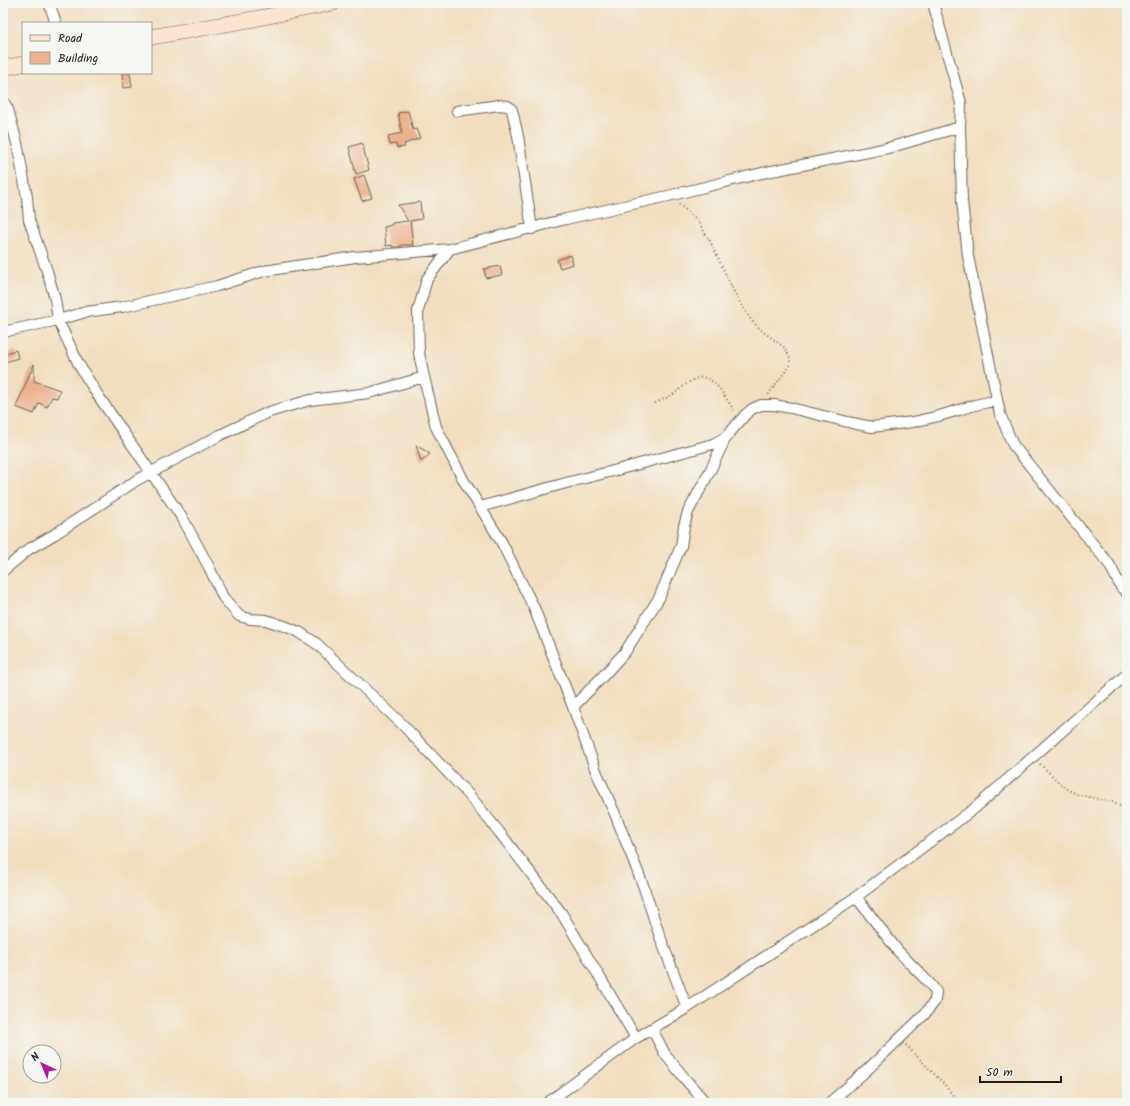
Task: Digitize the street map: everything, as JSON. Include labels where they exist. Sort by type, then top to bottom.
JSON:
[{"type":"street","points":[[49,3],[56,22]]},
{"type":"street","points":[[152,37],[254,19],[333,3]]},
{"type":"street","points":[[933,3],[961,104],[960,127],[962,201],[968,256],[1000,414],[1013,445],[1109,564],[1121,587],[1127,593]]},
{"type":"street","points":[[3,68],[22,64]]},
{"type":"street","points":[[3,101],[8,109],[17,143],[27,197],[29,220],[48,271],[55,299],[58,320],[79,365],[97,394],[183,519],[224,597],[239,616],[250,619],[266,620],[287,626],[317,644],[402,724],[469,795],[562,914],[636,1038]]},
{"type":"street","points":[[457,111],[499,105],[508,106],[512,110],[518,136],[532,229]]},
{"type":"street","points":[[3,332],[58,320],[86,312],[122,307],[217,286],[264,272],[355,257],[450,249],[566,219],[762,173],[888,148],[960,127]]},
{"type":"street","points":[[450,249],[427,279],[418,311],[419,353],[436,427],[464,481],[501,541],[534,608],[573,707],[596,771],[643,885],[659,934],[688,1008]]},
{"type":"street","points":[[3,571],[29,549],[56,534],[98,505],[151,472],[220,435],[269,412],[310,400],[369,393],[424,377]]},
{"type":"street","points":[[573,707],[625,652],[659,598],[681,546],[688,512],[710,471],[726,436],[752,409],[761,404],[774,405],[872,427],[913,422],[939,416],[975,404],[997,400]]},
{"type":"street","points":[[480,506],[713,444],[726,436]]},
{"type":"street","points":[[547,1103],[636,1038],[688,1008],[856,897],[975,808],[1127,674]]},
{"type":"street","points":[[829,1103],[866,1071],[924,1015],[935,1002],[936,992],[931,985],[898,951],[856,897]]},
{"type":"street","points":[[652,1029],[665,1054],[706,1103]]},
{"type":"path","points":[[668,196],[697,220],[710,241],[744,310],[761,330],[785,348],[790,358],[790,365],[761,404]]},
{"type":"path","points":[[655,403],[673,394],[680,388],[698,378],[707,379],[716,386],[741,419]]},
{"type":"path","points":[[1034,756],[1043,768],[1065,788],[1076,794],[1112,802],[1127,810]]},
{"type":"path","points":[[899,1039],[944,1084],[959,1103]]},
{"type":"building","points":[[122,74],[130,74],[132,87],[123,88]]},
{"type":"building","points":[[408,111],[413,130],[416,129],[420,138],[404,144],[405,147],[397,148],[396,144],[390,145],[388,136],[402,133],[398,113]]},
{"type":"building","points":[[362,143],[369,170],[356,174],[349,147]]},
{"type":"building","points":[[364,175],[372,198],[362,201],[354,179]]},
{"type":"building","points":[[420,202],[422,219],[410,221],[413,245],[401,245],[401,247],[392,247],[392,245],[386,246],[384,227],[392,225],[392,223],[408,221],[398,205]]},
{"type":"building","points":[[571,255],[573,264],[560,268],[557,260]]},
{"type":"building","points":[[500,266],[502,275],[486,278],[484,269]]},
{"type":"building","points":[[16,350],[18,358],[5,362],[3,354]]},
{"type":"building","points":[[34,364],[34,381],[60,390],[57,398],[52,397],[47,407],[39,403],[34,414],[16,407]]},
{"type":"building","points":[[416,445],[430,454],[421,462]]}]
